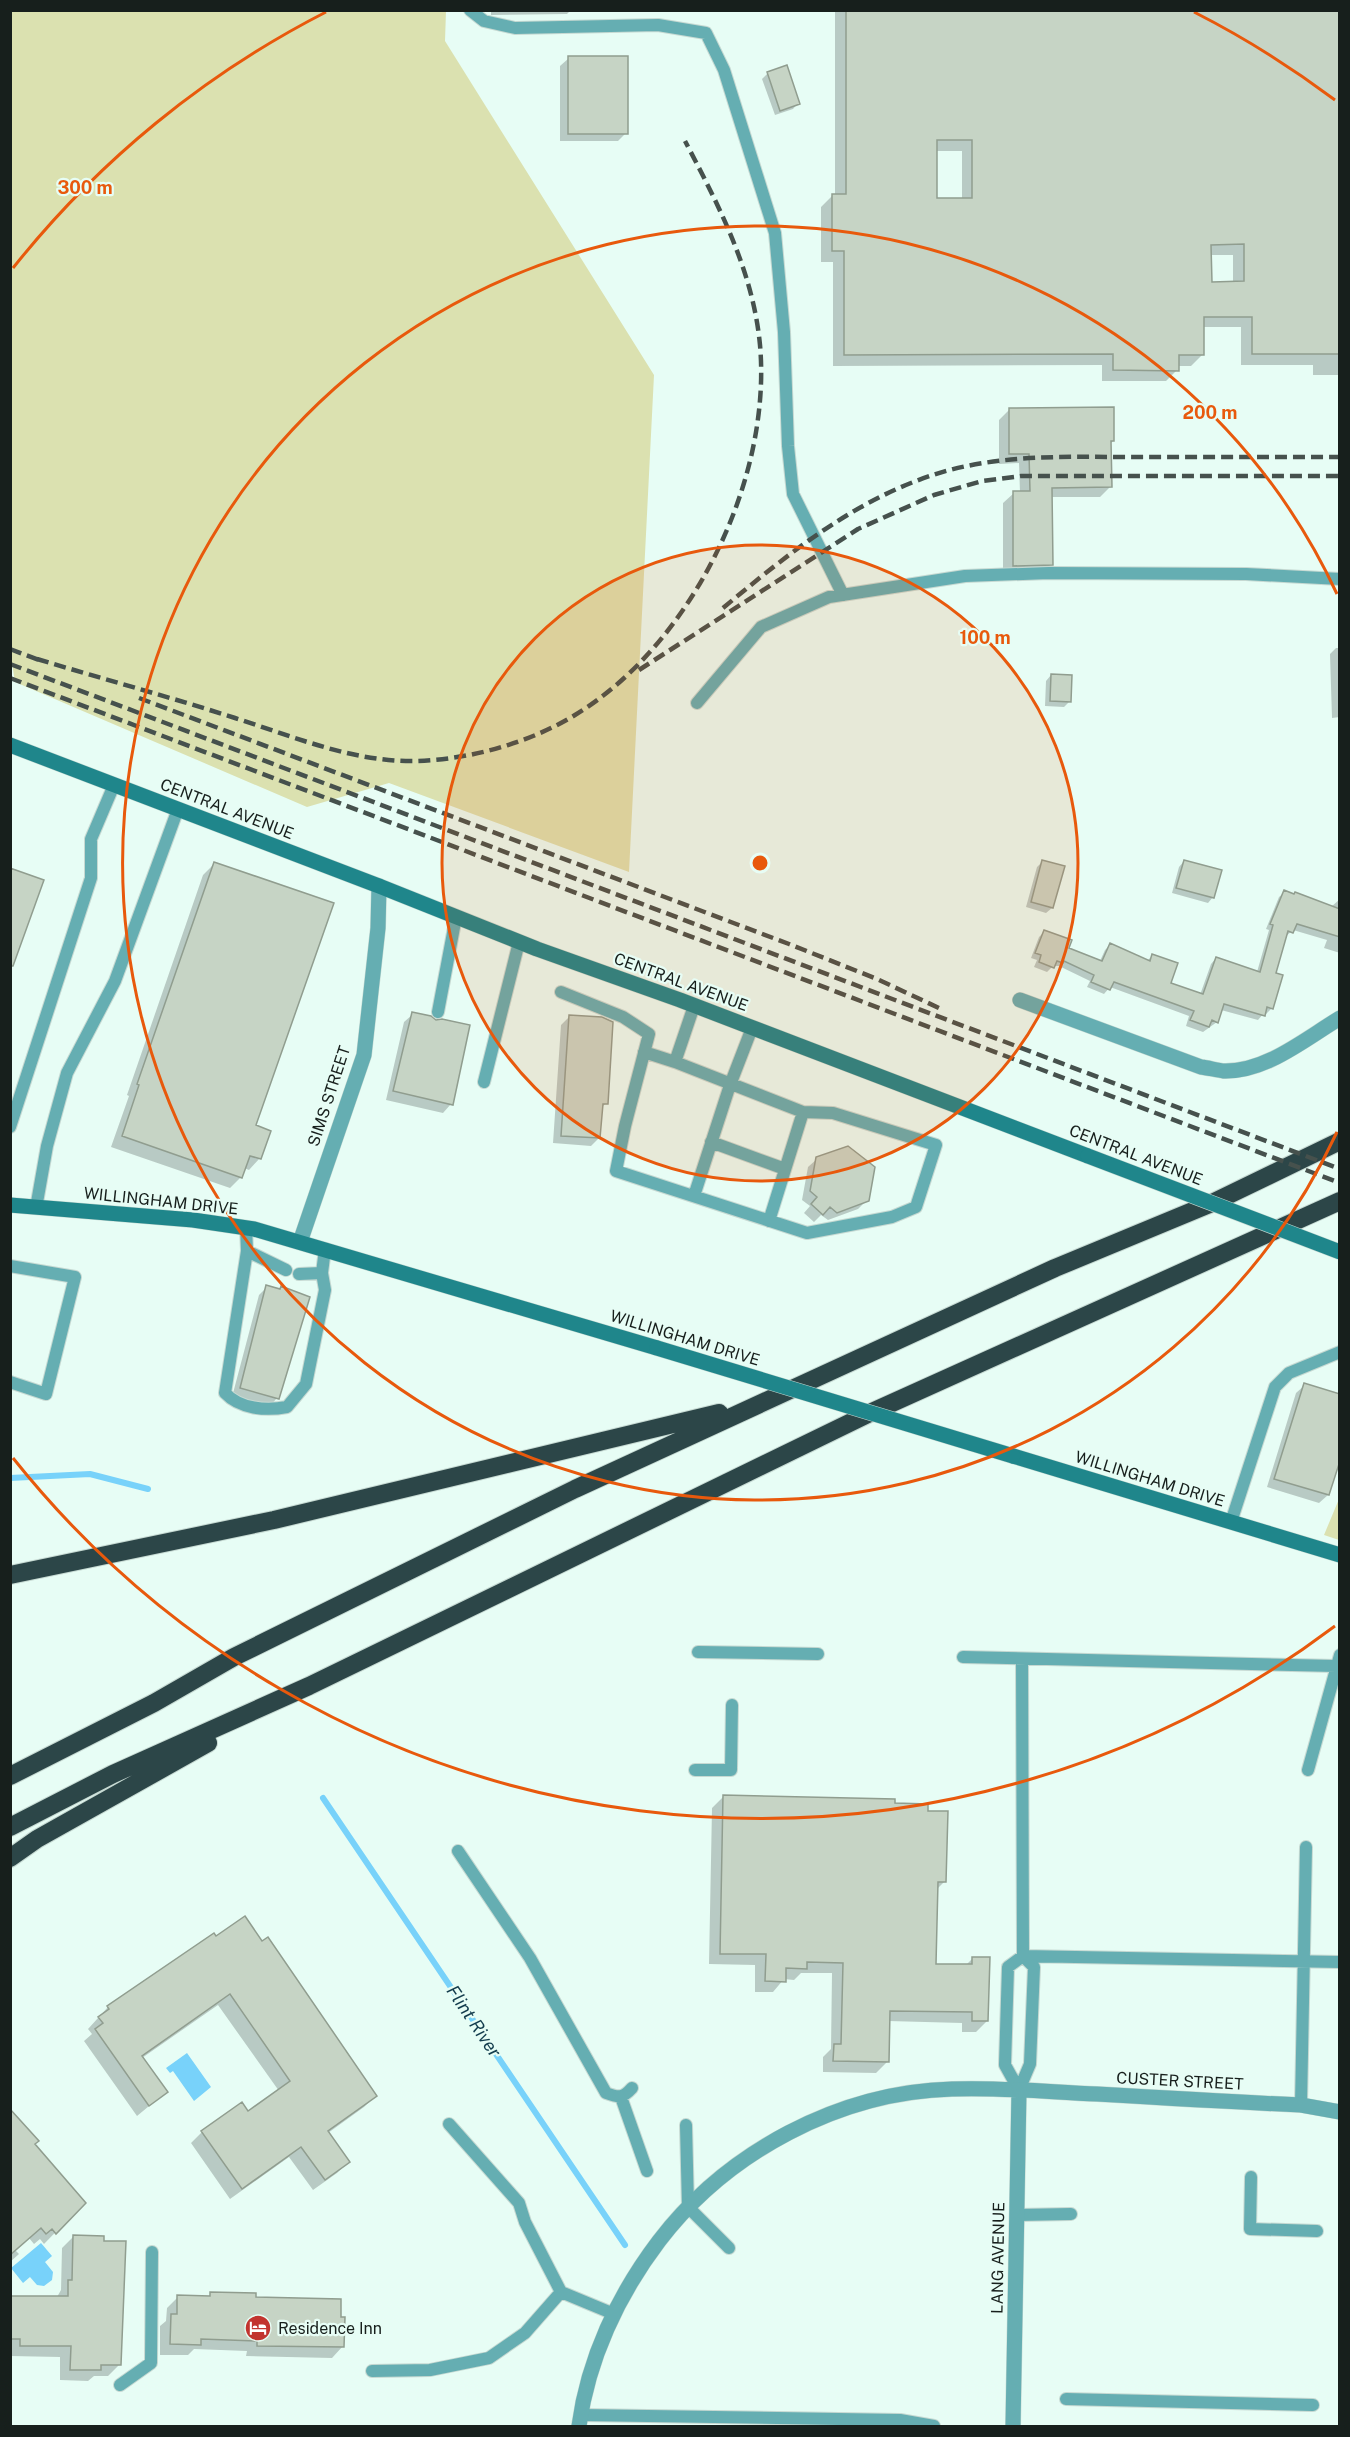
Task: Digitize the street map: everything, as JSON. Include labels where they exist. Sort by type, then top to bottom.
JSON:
[{"type":"highway","points":[[10,1776],[154,1703],[234,1657],[575,1489],[1055,1268],[1212,1203],[1340,1141]]},
{"type":"highway","points":[[10,1827],[113,1774],[309,1686],[872,1412],[1340,1201]]},
{"type":"highway","points":[[10,1575],[274,1520],[759,1404]]},
{"type":"highway","points":[[10,1858],[37,1839],[309,1686]]},
{"type":"street","name":"CENTRAL AVENUE","points":[[10,746],[379,885],[519,942],[694,1006],[1340,1252]]},
{"type":"street","name":"SIMS STREET","points":[[300,1242],[364,1055],[378,928],[379,885]]},
{"type":"street","points":[[1020,1000],[1201,1067],[1224,1071],[1248,1068],[1273,1058],[1340,1018]]},
{"type":"street","name":"WILLINGHAM DRIVE","points":[[10,1205],[193,1220],[246,1227],[657,1348],[1340,1555]]},
{"type":"street","name":"CUSTER STREET","points":[[580,2421],[584,2396],[606,2330],[614,2314],[639,2269],[688,2207],[722,2176],[773,2141],[829,2114],[889,2097],[951,2089],[1018,2090],[1301,2105],[1340,2112]]},
{"type":"street","name":"LANG AVENUE","points":[[1013,2427],[1018,2090]]},
{"type":"lane","points":[[470,10],[484,21],[515,28],[658,25],[706,33],[724,70],[775,233],[793,494],[843,595]]},
{"type":"lane","points":[[697,703],[761,627],[829,597],[965,576],[1049,573],[1246,574],[1340,579]]},
{"type":"lane","points":[[10,1127],[91,878],[91,839],[114,785]]},
{"type":"lane","points":[[36,1208],[47,1146],[67,1073],[115,981],[178,809]]},
{"type":"lane","points":[[438,1012],[456,917]]},
{"type":"lane","points":[[483,1082],[519,942]]},
{"type":"lane","points":[[561,992],[623,1017],[649,1034],[644,1052],[625,1126],[616,1171],[807,1233],[892,1217],[916,1207],[936,1145],[832,1113],[803,1112],[644,1052]]},
{"type":"lane","points":[[675,1062],[694,1006]]},
{"type":"lane","points":[[694,1196],[730,1085],[752,1028]]},
{"type":"lane","points":[[769,1221],[803,1112]]},
{"type":"lane","points":[[711,1142],[785,1169]]},
{"type":"lane","points":[[246,1227],[247,1251],[225,1393],[234,1402],[270,1411],[287,1407],[306,1384],[325,1290],[322,1273],[325,1249]]},
{"type":"lane","points":[[247,1251],[286,1270]]},
{"type":"lane","points":[[10,1266],[75,1277],[46,1394],[10,1382]]},
{"type":"lane","points":[[299,1274],[322,1273]]},
{"type":"lane","points":[[1232,1522],[1275,1387],[1289,1373],[1340,1352]]},
{"type":"lane","points":[[698,1652],[818,1654]]},
{"type":"lane","points":[[963,1658],[1338,1660],[1308,1770]]},
{"type":"lane","points":[[1018,2090],[1030,2064],[1034,1968],[1023,1956],[1022,1659]]},
{"type":"lane","points":[[695,1770],[731,1770],[732,1706]]},
{"type":"lane","points":[[1301,2105],[1306,1847]]},
{"type":"lane","points":[[458,1851],[530,1958],[606,2093],[621,2097]]},
{"type":"lane","points":[[1018,2090],[1005,2065],[1008,1968],[1023,1956],[1340,1962]]},
{"type":"lane","points":[[621,2097],[632,2088]]},
{"type":"lane","points":[[621,2097],[647,2171]]},
{"type":"lane","points":[[449,2124],[519,2203],[525,2222],[561,2292],[614,2314]]},
{"type":"lane","points":[[686,2125],[688,2207],[729,2248]]},
{"type":"lane","points":[[1251,2177],[1250,2229],[1317,2231]]},
{"type":"lane","points":[[1017,2215],[1071,2214]]},
{"type":"lane","points":[[120,2385],[151,2363],[152,2252]]},
{"type":"lane","points":[[372,2371],[430,2370],[489,2358],[525,2333],[561,2292]]},
{"type":"lane","points":[[1066,2399],[1313,2405]]},
{"type":"lane","points":[[580,2421],[900,2420],[934,2427]]},
{"type":"green space","points":[[10,11],[446,11],[445,41],[654,375],[629,872],[389,783],[307,807],[15,682],[10,651]]},
{"type":"green space","points":[[1339,1499],[1339,1540],[1324,1535]]},
{"type":"water","points":[[187,2053],[211,2087],[194,2101],[173,2071],[170,2073],[166,2068]]},
{"type":"water","points":[[41,2243],[52,2256],[45,2262],[53,2272],[52,2280],[44,2286],[37,2285],[30,2277],[23,2283],[11,2268]]},
{"type":"building","points":[[846,10],[1340,10],[1340,354],[1252,354],[1252,317],[1204,317],[1204,355],[1179,355],[1179,371],[1113,370],[1113,354],[844,355],[844,251],[832,251],[832,194],[846,194]],"holes":[[[937,140],[972,140],[972,198],[937,198]],[[1244,244],[1244,281],[1212,282],[1211,245]]]},
{"type":"building","points":[[568,56],[628,56],[628,134],[568,134]]},
{"type":"building","points":[[787,65],[800,104],[780,111],[767,72]]},
{"type":"building","points":[[1114,407],[1114,441],[1111,441],[1112,487],[1052,488],[1053,565],[1013,566],[1013,491],[1030,491],[1029,454],[1009,454],[1009,408]]},
{"type":"building","points":[[1051,674],[1072,675],[1071,702],[1050,701]]},
{"type":"building","points":[[1042,860],[1065,866],[1053,908],[1031,902]]},
{"type":"building","points":[[1184,860],[1222,870],[1214,898],[1176,888]]},
{"type":"building","points":[[214,862],[334,903],[256,1125],[271,1131],[261,1159],[250,1156],[242,1178],[122,1136],[139,1085],[137,1084]]},
{"type":"building","points":[[10,868],[44,880],[13,966],[10,966]]},
{"type":"building","points":[[1284,890],[1340,909],[1340,937],[1297,924],[1293,933],[1288,931],[1276,973],[1283,975],[1273,1009],[1267,1007],[1265,1016],[1224,1004],[1218,1023],[1212,1020],[1209,1027],[1190,1020],[1194,1011],[1114,982],[1110,990],[1091,982],[1094,975],[1064,961],[1063,963],[1057,961],[1054,968],[1039,962],[1041,955],[1035,953],[1044,930],[1072,940],[1069,948],[1102,961],[1110,943],[1150,961],[1152,954],[1178,963],[1171,983],[1203,994],[1216,957],[1260,972],[1273,925],[1270,924]]},
{"type":"building","points":[[412,1012],[431,1016],[436,1020],[442,1019],[470,1025],[453,1105],[393,1091]]},
{"type":"building","points":[[569,1015],[602,1017],[613,1022],[608,1104],[603,1104],[600,1138],[561,1136]]},
{"type":"building","points":[[848,1146],[875,1167],[869,1201],[837,1213],[830,1207],[823,1215],[811,1204],[817,1197],[810,1191],[816,1157]]},
{"type":"building","points":[[266,1285],[280,1289],[281,1286],[310,1297],[279,1399],[240,1388]]},
{"type":"building","points":[[1304,1383],[1340,1394],[1340,1461],[1329,1495],[1274,1479]]},
{"type":"building","points":[[723,1795],[895,1799],[895,1803],[928,1804],[928,1811],[948,1811],[946,1882],[938,1882],[936,1964],[972,1964],[972,1957],[990,1957],[988,2021],[972,2021],[972,2012],[890,2011],[889,2062],[833,2061],[834,2044],[841,2044],[843,1963],[807,1962],[807,1969],[786,1968],[786,1982],[765,1981],[766,1954],[720,1954]]},
{"type":"building","points":[[245,1916],[262,1941],[268,1937],[377,2096],[328,2131],[350,2162],[325,2180],[301,2147],[242,2189],[201,2131],[242,2102],[248,2111],[290,2081],[230,1994],[142,2056],[168,2092],[149,2106],[95,2029],[103,2023],[98,2017],[109,2009],[107,2006],[214,1933],[216,1936]]},
{"type":"building","points":[[10,2109],[39,2141],[35,2144],[86,2203],[56,2234],[52,2229],[46,2234],[41,2228],[10,2255]]},
{"type":"building","points":[[73,2235],[104,2236],[104,2241],[126,2241],[121,2365],[101,2365],[101,2370],[70,2370],[71,2346],[20,2346],[20,2339],[10,2339],[10,2296],[68,2296],[68,2280],[72,2280]]},
{"type":"building","name":"Residence Inn","points":[[210,2292],[256,2293],[256,2297],[341,2299],[341,2317],[345,2317],[344,2347],[257,2346],[257,2341],[201,2339],[201,2345],[170,2344],[171,2314],[177,2314],[177,2295],[210,2296]]},
{"type":"waterway","name":"Flint River","points":[[10,1478],[90,1474],[148,1489]]},
{"type":"waterway","name":"Flint River","points":[[323,1798],[625,2245]]},
{"type":"railway","points":[[37,659],[211,710],[325,747],[395,761],[438,760],[499,748],[557,725],[617,685],[655,647],[688,603],[715,555],[737,503],[752,450],[760,397],[760,345],[750,291],[733,240],[685,141]]},
{"type":"railway","points":[[723,608],[814,537],[863,506],[916,481],[970,465],[1051,457],[1340,457]]},
{"type":"railway","points":[[639,670],[858,529],[934,495],[982,481],[1021,476],[1340,476]]},
{"type":"railway","points":[[10,649],[44,662]]},
{"type":"railway","points":[[10,664],[1340,1169]]},
{"type":"railway","points":[[10,678],[1340,1183]]},
{"type":"railway","points":[[139,698],[789,944],[877,979],[939,1008]]},
{"type":"place","name":"Residence Inn","points":[[258,2328]]}]
